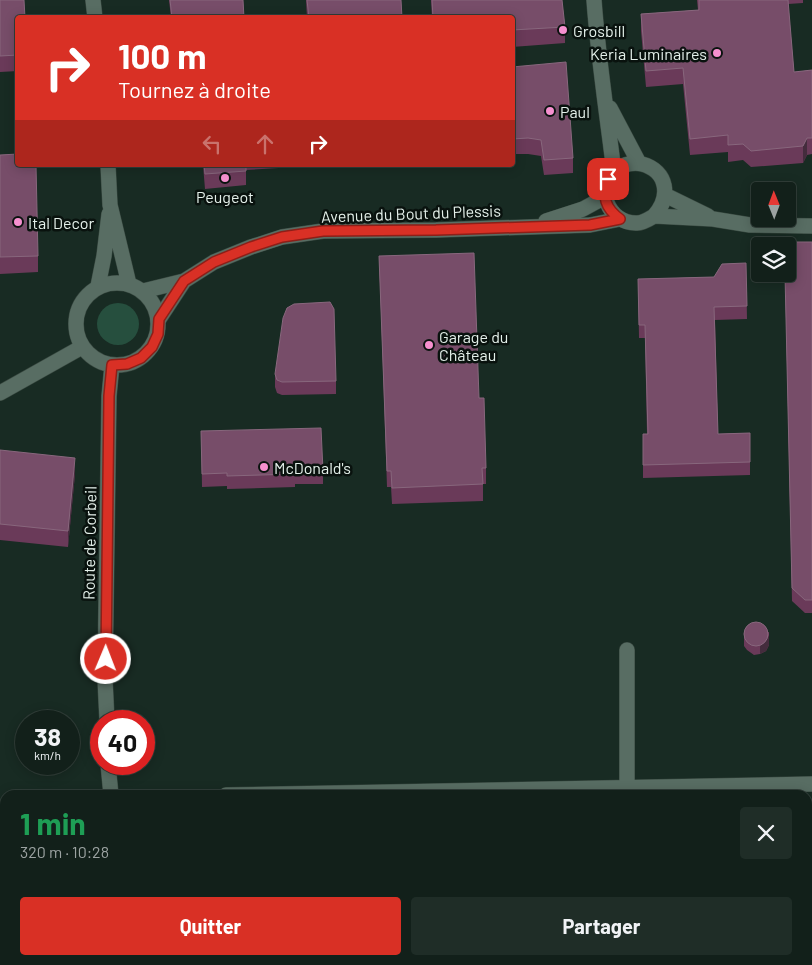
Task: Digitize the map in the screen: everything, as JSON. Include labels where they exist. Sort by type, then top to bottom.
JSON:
[{"type":"street","points":[[93,0],[95,15]]},
{"type":"street","points":[[594,0],[614,172]]},
{"type":"street","points":[[606,100],[639,163]]},
{"type":"street","points":[[639,163],[655,170],[661,178],[665,195],[660,210],[654,216],[638,223],[628,222],[613,214],[605,197],[605,188],[608,179],[621,166],[639,163]]},
{"type":"street","points":[[98,286],[104,256],[110,205],[108,167]]},
{"type":"street","points":[[665,195],[713,219]]},
{"type":"street","name":"Avenue du Bout du Plessis","points":[[530,226],[584,209],[605,197]]},
{"type":"street","points":[[110,205],[129,284]]},
{"type":"street","points":[[654,216],[713,219],[750,225],[812,226]]},
{"type":"street","name":"Avenue du Bout du Plessis","points":[[143,291],[184,281],[214,262],[282,237],[323,231],[436,230],[590,225],[620,219]]},
{"type":"street","name":"Avenue du Bout du Plessis","points":[[159,319],[184,281]]},
{"type":"street","points":[[114,282],[129,284],[143,291],[154,303],[159,319],[158,334],[152,347],[141,358],[127,364],[112,365],[100,362],[90,356],[82,347],[76,334],[75,320],[79,306],[87,295],[98,286],[114,282]]},
{"type":"street","points":[[0,393],[82,347]]},
{"type":"street","name":"Route de Corbeil","points":[[106,710],[105,679],[109,396],[112,365]]},
{"type":"street","points":[[626,790],[627,650]]},
{"type":"street","points":[[109,775],[111,790]]},
{"type":"street","points":[[653,790],[812,784]]},
{"type":"green space","points":[[122,303],[130,306],[136,312],[139,324],[136,336],[130,342],[114,345],[106,342],[100,336],[97,320],[100,312],[106,306]]},
{"type":"building","points":[[0,0],[24,0],[25,15],[15,15],[15,55],[0,56]]},
{"type":"building","points":[[170,0],[243,0],[244,15],[172,15]]},
{"type":"building","points":[[307,0],[401,0],[402,15],[309,15]]},
{"type":"building","points":[[432,0],[562,0],[565,27],[515,30],[515,15],[433,15]]},
{"type":"building","points":[[699,0],[788,0],[794,72],[812,70],[812,138],[807,138],[803,146],[751,151],[743,144],[728,145],[728,135],[690,139],[683,68],[646,71],[641,14],[699,10]]},
{"type":"building","points":[[566,62],[573,158],[544,160],[541,140],[515,139],[515,67]]},
{"type":"building","name":"Ital Decor","points":[[15,154],[15,167],[36,167],[38,256],[0,257],[0,155]]},
{"type":"building","points":[[204,167],[246,167],[246,171],[205,174]]},
{"type":"building","points":[[796,242],[812,242],[812,600],[805,600],[792,588],[785,282],[796,282]]},
{"type":"building","name":"Garage du Château","points":[[474,253],[479,398],[484,398],[486,468],[482,468],[483,484],[392,488],[391,471],[387,471],[379,256]]},
{"type":"building","points":[[746,263],[747,306],[714,307],[718,434],[750,433],[750,462],[643,465],[643,434],[648,434],[645,325],[639,325],[638,279],[714,277],[722,264]]},
{"type":"building","points":[[330,302],[334,309],[336,381],[282,382],[277,380],[275,374],[283,318],[287,308],[294,304]]},
{"type":"building","name":"McDonald's","points":[[321,428],[323,471],[295,472],[295,474],[227,476],[227,473],[202,474],[201,431]]},
{"type":"building","points":[[0,450],[75,458],[68,531],[0,524]]},
{"type":"building","points":[[756,622],[765,625],[768,634],[765,643],[756,646],[747,643],[744,634],[747,625]]},
{"type":"place","name":"Grosbill","points":[[563,30]]},
{"type":"place","name":"Keria Luminaires","points":[[717,53]]},
{"type":"place","name":"Paul","points":[[550,111]]},
{"type":"place","name":"Peugeot","points":[[225,178]]},
{"type":"place","name":"Ital Decor","points":[[18,222]]},
{"type":"place","name":"Garage du Château","points":[[429,345]]},
{"type":"place","name":"McDonald's","points":[[264,467]]},
{"type":"route","points":[[106,659],[109,396],[112,365],[127,364],[141,358],[152,347],[158,334],[159,319],[184,281],[214,262],[251,247],[282,237],[323,231],[436,230],[590,225],[620,219],[613,214],[605,197],[608,179]]}]
